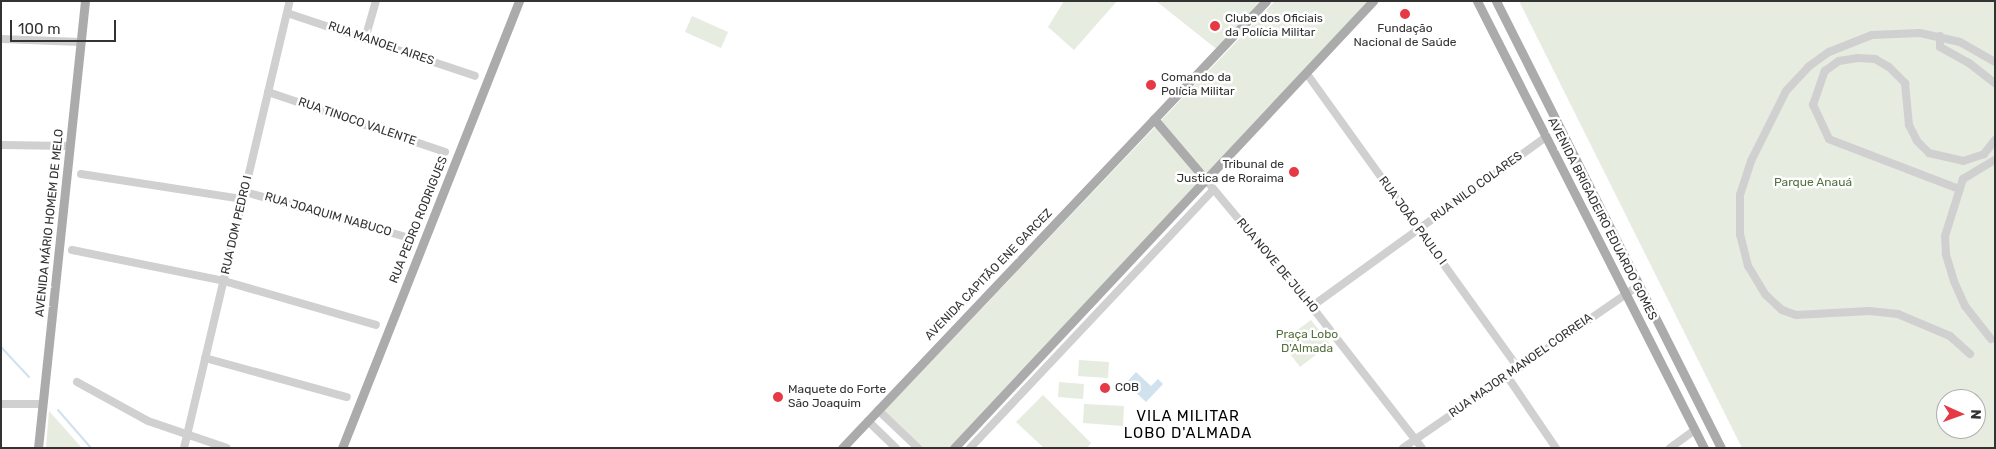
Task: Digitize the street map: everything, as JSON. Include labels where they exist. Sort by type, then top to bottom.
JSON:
[{"type":"main road","name":"AVENIDA MÁRIO HOMEM DE MELO","points":[[38,448],[85,1]]},
{"type":"main road","name":"RUA PEDRO RODRIGUES","points":[[342,448],[519,1]]},
{"type":"main road","name":"AVENIDA CAPITÃO ENE GARCEZ","points":[[842,448],[1266,1]]},
{"type":"main road","points":[[954,448],[1307,74],[1373,1]]},
{"type":"main road","name":"AVENIDA BRIGADEIRO EDUARDO GOMES","points":[[1478,1],[1704,448]]},
{"type":"main road","name":"AVENIDA BRIGADEIRO EDUARDO GOMES","points":[[1496,1],[1721,448]]},
{"type":"main road","points":[[1154,119],[1206,180]]},
{"type":"street","name":"RUA DOM PEDRO I","points":[[184,448],[290,1]]},
{"type":"street","points":[[365,39],[376,1]]},
{"type":"street","name":"RUA MANOEL AIRES","points":[[287,13],[475,76]]},
{"type":"street","points":[[1970,354],[1950,336],[1898,314],[1869,311],[1796,315],[1782,310],[1757,283],[1748,266],[1740,235],[1740,195],[1751,161],[1786,91],[1808,67],[1829,52],[1872,35],[1920,33],[1940,36],[1976,49],[1995,62]]},
{"type":"street","points":[[1940,36],[1940,47],[1995,84]]},
{"type":"street","points":[[1,39],[81,42]]},
{"type":"street","points":[[1960,188],[1829,139],[1813,105],[1825,71],[1839,61],[1858,58],[1875,59],[1889,66],[1905,83],[1909,125],[1918,141],[1929,153],[1963,161],[1984,154],[1995,140]]},
{"type":"street","name":"RUA JOÃO PAULO I","points":[[1307,74],[1518,368]]},
{"type":"street","name":"RUA TINOCO VALENTE","points":[[268,92],[445,152]]},
{"type":"street","name":"RUA NILO COLARES","points":[[1311,307],[1546,137]]},
{"type":"street","points":[[1,145],[70,146]]},
{"type":"street","points":[[1991,339],[1965,306],[1946,254],[1947,222],[1963,180],[1995,160]]},
{"type":"street","name":"RUA JOAQUIM NABUCO","points":[[81,174],[244,195],[410,238]]},
{"type":"street","name":"RUA NOVE DE JULHO","points":[[1206,180],[1311,307],[1422,448]]},
{"type":"street","points":[[970,448],[1213,190]]},
{"type":"street","points":[[72,250],[224,281],[376,325]]},
{"type":"street","name":"RUA MAJOR MANOEL CORREIA","points":[[1403,448],[1639,285]]},
{"type":"street","points":[[205,358],[347,397]]},
{"type":"street","points":[[1507,376],[1556,448]]},
{"type":"street","points":[[77,382],[148,420],[187,436],[227,448]]},
{"type":"street","points":[[1,404],[42,404]]},
{"type":"street","points":[[878,410],[918,448]]},
{"type":"street","points":[[868,421],[896,448]]},
{"type":"street","points":[[1670,448],[1695,430]]},
{"type":"green space","points":[[1064,1],[1117,1],[1074,50],[1048,27]]},
{"type":"green space","name":"Clube dos Oficiais da Polícia Militar","points":[[1156,1],[1266,1],[1219,51]]},
{"type":"green space","points":[[1275,1],[1368,1],[954,448],[918,448],[878,410],[894,393],[903,391]]},
{"type":"green space","name":"Parque Anauá","points":[[1519,1],[1995,1],[1995,448],[1742,448]]},
{"type":"green space","points":[[692,16],[728,32],[721,48],[685,32]]},
{"type":"green space","name":"Praça Lobo D'Almada","points":[[1311,320],[1330,344],[1300,367],[1281,342]]},
{"type":"green space","points":[[1079,360],[1109,362],[1108,378],[1078,376]]},
{"type":"green space","points":[[1059,382],[1084,384],[1083,399],[1058,397]]},
{"type":"green space","points":[[1043,395],[1091,443],[1087,448],[1044,448],[1016,422]]},
{"type":"green space","points":[[1084,404],[1124,406],[1123,426],[1083,423]]},
{"type":"green space","points":[[49,411],[82,448],[46,448]]},
{"type":"water","points":[[1136,372],[1151,386],[1158,379],[1163,384],[1146,402],[1126,383]]},
{"type":"waterway","points":[[1,347],[29,377]]},
{"type":"waterway","points":[[58,410],[91,448]]},
{"type":"place","name":"Fundação Nacional de Saúde","points":[[1405,14]]},
{"type":"place","name":"Clube dos Oficiais da Polícia Militar","points":[[1215,26]]},
{"type":"place","name":"Comando da Polícia Militar","points":[[1151,85]]},
{"type":"place","name":"Tribunal de Justica de Roraima","points":[[1294,172]]},
{"type":"place","name":"COB","points":[[1105,388]]},
{"type":"place","name":"Maquete do Forte São Joaquim","points":[[778,397]]},
{"type":"district","name":"VILA MILITAR LOBO D'ALMADA","points":[[1188,424]]}]
